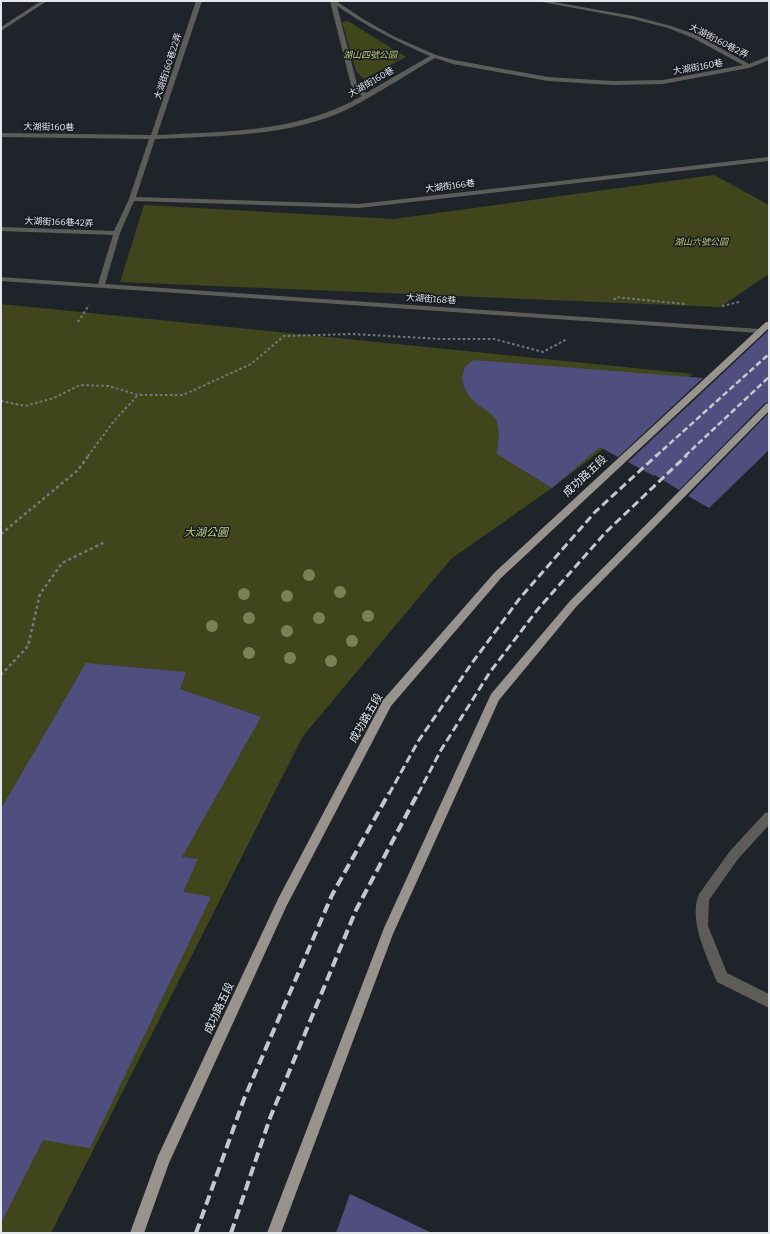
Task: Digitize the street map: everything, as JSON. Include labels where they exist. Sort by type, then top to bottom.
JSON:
[{"type":"main road","name":"成功路五段","points":[[137,1233],[163,1161],[282,903],[387,703],[498,575],[759,331],[769,324]]},
{"type":"main road","points":[[274,1233],[388,932],[495,697],[573,604],[769,406]]},
{"type":"street","points":[[1,29],[44,1]]},
{"type":"street","name":"大湖街160巷22弄","points":[[101,286],[117,233],[132,199],[154,137],[199,1]]},
{"type":"street","points":[[333,1],[393,38],[434,56]]},
{"type":"street","points":[[333,1],[354,85],[365,95]]},
{"type":"street","name":"大湖街160巷2弄","points":[[540,1],[666,26],[688,34],[749,66]]},
{"type":"street","name":"大湖街160巷","points":[[1,135],[154,137],[255,132],[310,121],[345,108],[434,56],[453,62],[548,79],[613,83],[664,82],[749,66],[769,58]]},
{"type":"street","name":"大湖街166巷","points":[[132,199],[359,206],[769,159]]},
{"type":"street","name":"大湖街166巷42弄","points":[[1,229],[117,233]]},
{"type":"street","name":"大湖街168巷","points":[[1,279],[759,331]]},
{"type":"street","points":[[769,816],[734,855],[703,898],[702,926],[722,977],[769,1001]]},
{"type":"path","points":[[1,401],[25,406],[54,398],[80,385],[109,386],[138,395],[183,395],[251,364],[284,336],[352,334],[442,339],[494,339],[543,352],[602,320],[616,297],[690,304]]},
{"type":"path","points":[[720,307],[739,302]]},
{"type":"path","points":[[1,534],[78,470],[114,421],[138,395]]},
{"type":"path","points":[[1,675],[28,646],[40,594],[62,563],[105,542]]},
{"type":"green space","name":"湖山四號公園","points":[[348,21],[406,57],[364,79],[356,71],[342,22]]},
{"type":"green space","name":"湖山六號公園","points":[[714,175],[769,205],[769,274],[720,307],[120,282],[144,205],[394,219]]},
{"type":"green space","name":"大湖公園","points":[[1,304],[693,374],[641,420],[552,488],[451,559],[303,736],[51,1233],[1,1233]]},
{"type":"building","points":[[769,330],[769,402],[765,403],[679,490],[655,475],[654,476],[628,462]]},
{"type":"building","points":[[473,360],[703,378],[618,457],[600,447],[552,488],[497,454],[499,434],[497,421],[490,413],[478,405],[469,396],[464,387],[462,378],[465,367]]},
{"type":"building","points":[[769,413],[769,450],[709,508],[688,496]]},
{"type":"building","points":[[86,663],[186,672],[180,689],[261,717],[182,857],[198,859],[183,892],[211,897],[90,1148],[43,1140],[1,1223],[1,809]]},
{"type":"building","points":[[350,1194],[432,1233],[336,1233]]},
{"type":"railway","points":[[656,456],[769,354]]},
{"type":"railway","points":[[685,456],[769,377]]},
{"type":"railway","points":[[389,794],[419,740],[472,663],[520,598],[595,512],[657,455]]},
{"type":"railway","points":[[418,794],[441,750],[490,672],[538,609],[606,532],[687,455]]},
{"type":"railway","points":[[196,1233],[244,1099],[332,895],[389,793]]},
{"type":"railway","points":[[231,1233],[270,1118],[356,910],[418,793]]}]
